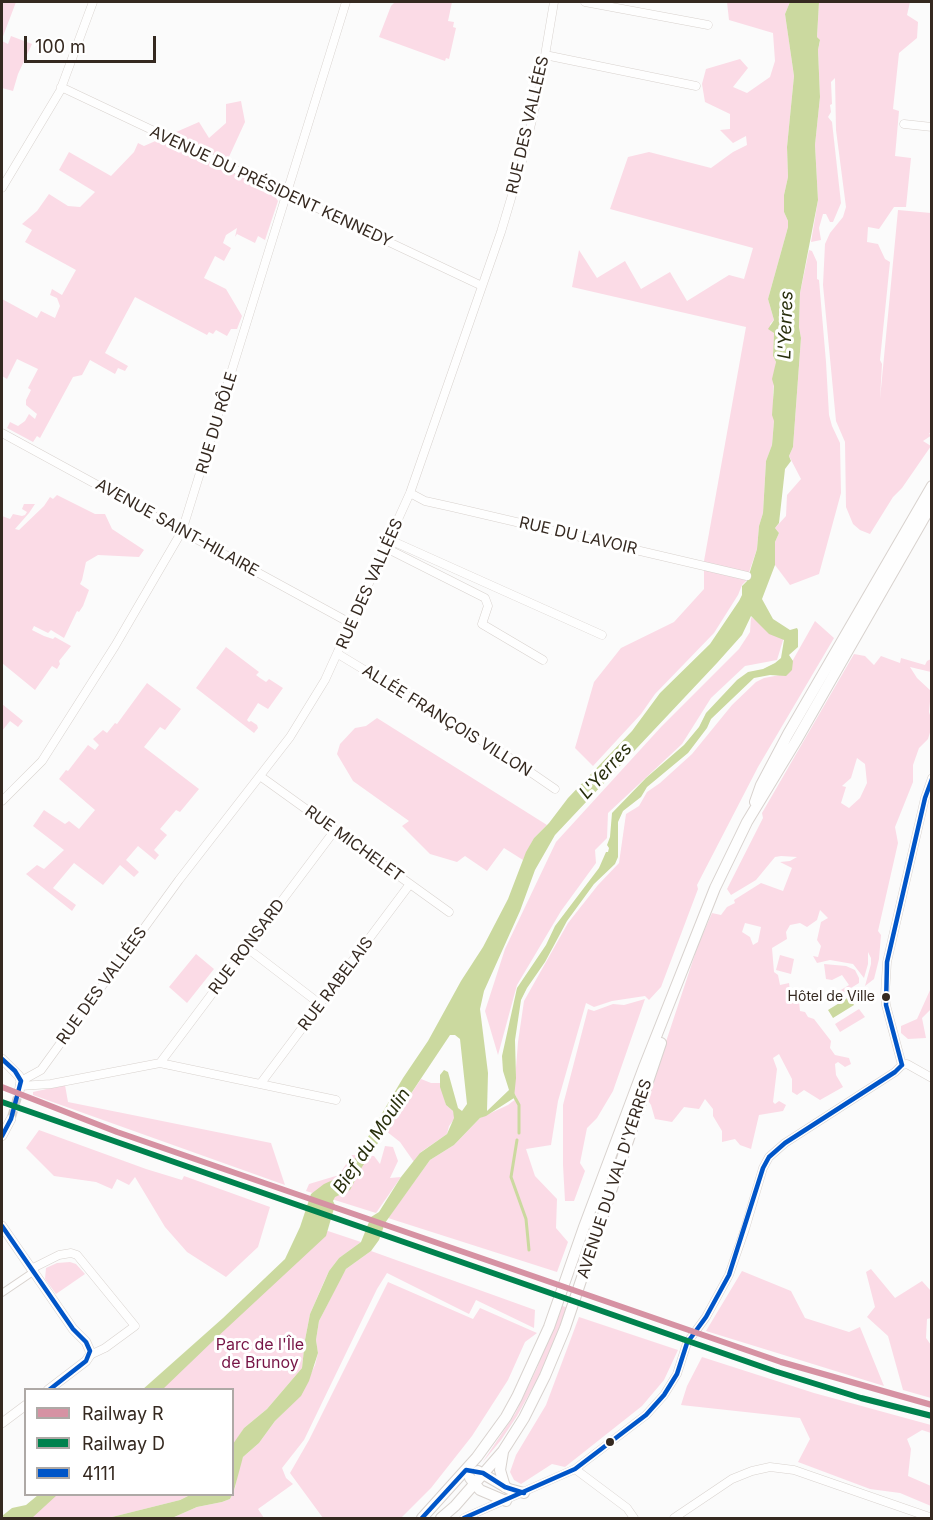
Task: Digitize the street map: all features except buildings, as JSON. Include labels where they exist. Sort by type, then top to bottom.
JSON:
[{"type":"main road","points":[[845,646],[932,486]]},
{"type":"main road","points":[[845,646],[932,504]]},
{"type":"main road","name":"AVENUE DU VAL D'YERRES","points":[[422,1518],[466,1470],[506,1417],[539,1352],[636,1088],[715,888],[747,822],[761,785],[845,646]]},
{"type":"main road","name":"AVENUE DU VAL D'YERRES","points":[[441,1518],[474,1485],[503,1451],[524,1418],[545,1376],[565,1328],[598,1233],[679,979]]},
{"type":"main road","points":[[503,1451],[500,1470],[505,1487]]},
{"type":"main road","points":[[466,1470],[483,1473],[505,1487],[524,1493]]},
{"type":"main road","points":[[466,1470],[474,1485],[506,1501]]},
{"type":"street","points":[[2,188],[61,87],[93,2]]},
{"type":"street","name":"RUE DU RÔLE","points":[[2,801],[42,761],[115,646],[182,531],[346,2]]},
{"type":"street","name":"RUE DES VALLÉES","points":[[20,1086],[41,1070],[179,879],[260,776],[311,705],[338,654],[410,493],[482,286],[521,165],[540,86],[554,2]]},
{"type":"street","points":[[585,2],[708,25]]},
{"type":"street","points":[[545,55],[696,86]]},
{"type":"street","name":"AVENUE DU PRÉSIDENT KENNEDY","points":[[61,87],[482,286]]},
{"type":"street","points":[[904,124],[932,127]]},
{"type":"street","name":"AVENUE SAINT-HILAIRE","points":[[2,433],[352,624]]},
{"type":"street","name":"RUE DU LAVOIR","points":[[410,493],[425,501],[747,576]]},
{"type":"street","points":[[390,540],[602,635]]},
{"type":"street","points":[[386,548],[485,598],[488,606],[482,624],[543,660]]},
{"type":"street","name":"ALLÉE FRANÇOIS VILLON","points":[[338,654],[507,756],[555,789]]},
{"type":"street","name":"RUE MICHELET","points":[[260,776],[449,912]]},
{"type":"street","points":[[902,1065],[886,1005],[887,962],[931,778]]},
{"type":"street","name":"RUE RONSARD","points":[[160,1063],[334,830]]},
{"type":"street","name":"RUE RABELAIS","points":[[261,1083],[410,884]]},
{"type":"street","points":[[247,948],[320,1004]]},
{"type":"street","points":[[2,1059],[15,1071],[20,1086],[51,1084],[160,1063],[336,1100]]},
{"type":"street","points":[[464,1518],[575,1469],[646,1415],[664,1395],[677,1374],[687,1343],[716,1299],[731,1268],[763,1168],[769,1157],[785,1143],[902,1065],[907,1064],[932,1078]]},
{"type":"street","points":[[35,1074],[51,1084]]},
{"type":"street","points":[[2,1136],[11,1119]]},
{"type":"street","points":[[2,1226],[74,1329],[86,1342],[90,1355]]},
{"type":"street","points":[[2,1293],[32,1270],[59,1255],[71,1253],[77,1256],[135,1326],[105,1348],[90,1355],[86,1361],[49,1388]]},
{"type":"street","points":[[2,1423],[24,1407]]},
{"type":"street","points":[[674,1518],[732,1479],[770,1467],[794,1470],[932,1518]]},
{"type":"street","points":[[575,1469],[627,1508],[634,1518]]},
{"type":"green space","points":[[2,2],[16,2],[2,39]]},
{"type":"green space","points":[[395,2],[452,2],[448,21],[454,22],[453,27],[456,28],[449,59],[446,58],[445,61],[379,37],[391,6]]},
{"type":"green space","points":[[727,2],[790,2],[785,14],[794,76],[787,147],[788,177],[784,195],[784,212],[788,227],[768,299],[774,320],[770,324],[774,334],[773,356],[776,362],[773,394],[774,421],[772,445],[766,461],[763,513],[759,526],[757,549],[746,581],[714,633],[655,694],[641,714],[593,766],[575,748],[594,682],[621,648],[674,622],[704,589],[704,561],[746,327],[572,287],[579,250],[597,278],[625,261],[641,289],[670,272],[687,301],[729,275],[744,279],[753,248],[610,209],[628,157],[649,152],[711,168],[747,145],[746,136],[733,143],[720,130],[730,129],[730,114],[705,102],[702,84],[706,69],[740,59],[748,68],[733,87],[747,93],[770,77],[775,61],[773,33],[729,20]]},
{"type":"green space","points":[[819,2],[910,2],[907,15],[918,22],[917,38],[899,53],[893,109],[899,111],[895,156],[911,158],[906,207],[894,207],[879,229],[868,227],[867,242],[878,244],[885,259],[890,262],[880,360],[882,364],[880,399],[898,210],[931,213],[932,430],[929,434],[932,435],[923,441],[931,446],[902,488],[893,497],[870,534],[853,524],[846,507],[845,442],[836,421],[823,285],[825,244],[830,233],[843,217],[846,207],[836,130],[835,78],[831,82],[832,104],[828,117],[832,122],[841,203],[833,222],[830,222],[826,214],[823,214],[819,228],[821,240],[811,242],[818,200],[815,145],[820,97],[818,50],[820,41],[817,37]]},
{"type":"green space","points":[[11,36],[32,44],[13,91],[2,88],[2,41],[8,44]]},
{"type":"green space","points":[[241,101],[245,122],[228,159],[274,195],[278,201],[265,240],[258,236],[255,243],[237,234],[235,237],[237,228],[226,235],[223,243],[231,248],[224,261],[215,256],[204,278],[226,289],[242,316],[237,329],[231,329],[227,336],[216,330],[213,334],[209,332],[207,335],[135,297],[105,353],[128,366],[125,371],[118,368],[115,374],[90,360],[82,375],[73,377],[40,438],[37,436],[33,442],[7,428],[10,422],[18,426],[29,414],[35,419],[37,414],[26,405],[26,400],[31,390],[28,388],[38,369],[17,359],[7,379],[2,376],[2,299],[37,318],[41,311],[55,318],[60,306],[57,298],[50,295],[52,289],[62,295],[76,270],[25,242],[32,230],[22,224],[37,211],[49,194],[68,206],[80,207],[95,192],[59,170],[69,152],[111,176],[134,152],[138,143],[144,146],[199,122],[209,138],[226,123],[226,104]]},
{"type":"green space","points":[[809,250],[812,251],[817,262],[829,415],[840,443],[841,493],[819,574],[790,585],[775,565],[775,542],[779,533],[775,528],[786,516],[787,495],[801,479],[789,456],[793,447],[801,338],[800,293]]},
{"type":"green space","points":[[57,495],[95,514],[105,514],[112,529],[144,550],[139,557],[98,555],[86,562],[80,584],[89,590],[83,606],[79,612],[77,611],[64,638],[51,630],[48,633],[34,626],[32,630],[53,639],[55,637],[71,646],[59,661],[57,669],[52,666],[35,690],[2,663],[2,516],[10,519],[13,514],[25,515],[27,512],[22,509],[24,504],[35,504],[15,529],[19,530],[50,497],[53,499]]},
{"type":"green space","points":[[751,617],[784,637],[777,660],[745,666],[711,698],[682,744],[608,813],[607,838],[595,850],[596,863],[561,911],[517,985],[498,1055],[485,1011],[505,949],[556,842],[661,727],[739,649],[750,632]]},
{"type":"green space","points":[[815,621],[834,638],[758,767],[697,885],[698,889],[661,987],[649,1000],[645,996],[612,1001],[594,1007],[586,1003],[558,1101],[551,1145],[526,1149],[535,1176],[557,1199],[556,1228],[568,1242],[557,1272],[388,1218],[430,1160],[454,1145],[480,1118],[508,1105],[517,1098],[514,1093],[524,1001],[568,923],[619,863],[626,814],[639,806],[647,792],[692,754],[732,705],[756,682],[785,674]]},
{"type":"green space","points":[[226,647],[259,672],[256,675],[260,678],[266,682],[269,679],[283,688],[268,709],[258,703],[247,720],[257,725],[258,728],[254,733],[196,688]]},
{"type":"green space","points":[[854,654],[865,656],[874,665],[881,656],[900,663],[901,658],[925,665],[931,659],[931,672],[910,667],[917,678],[931,691],[929,712],[931,729],[928,739],[919,748],[913,765],[913,782],[895,827],[898,843],[878,931],[881,935],[879,959],[874,979],[865,986],[871,964],[868,952],[868,964],[864,978],[853,964],[830,960],[817,963],[813,956],[818,957],[821,946],[817,940],[821,922],[828,918],[820,910],[817,920],[807,927],[800,923],[790,925],[786,932],[787,939],[772,948],[774,972],[778,975],[780,985],[789,983],[790,991],[798,992],[800,1011],[814,1019],[831,1041],[830,1048],[835,1055],[849,1058],[851,1064],[845,1067],[838,1062],[835,1064],[836,1075],[843,1087],[820,1100],[804,1090],[797,1095],[792,1092],[792,1079],[779,1054],[773,1058],[777,1069],[773,1102],[775,1104],[779,1101],[786,1105],[783,1111],[759,1115],[751,1149],[740,1145],[735,1139],[722,1142],[722,1131],[713,1116],[713,1109],[705,1099],[699,1109],[684,1107],[672,1122],[655,1119],[647,1099],[698,945],[712,913],[721,915],[727,907],[735,903],[734,900],[761,883],[783,891],[792,868],[780,862],[790,861],[797,857],[775,857],[756,880],[731,895],[727,889],[763,818],[762,813]],"holes":[[[857,758],[865,764],[867,783],[860,798],[849,808],[841,803],[846,787],[842,786],[851,778]],[[745,923],[761,927],[758,942],[753,945],[750,937],[742,932]]]},
{"type":"green space","points":[[147,683],[181,709],[165,730],[160,727],[144,747],[199,789],[180,812],[176,810],[160,829],[167,835],[154,850],[159,855],[155,860],[138,846],[126,860],[139,872],[134,877],[120,865],[103,885],[74,863],[53,888],[76,905],[72,911],[26,874],[37,865],[44,869],[64,850],[33,826],[44,810],[65,824],[69,821],[79,829],[95,810],[59,779],[88,745],[95,750],[99,745],[93,739],[103,730],[107,733],[115,723],[117,724]]},
{"type":"green space","points":[[2,704],[23,721],[18,727],[10,721],[2,731]]},
{"type":"green space","points":[[377,718],[547,825],[534,838],[523,860],[504,848],[487,871],[465,856],[457,862],[430,854],[402,826],[409,821],[353,781],[337,754],[340,744],[355,728],[366,726]]},
{"type":"green space","points":[[196,954],[214,969],[187,1003],[169,987]]},
{"type":"green space","points":[[780,955],[794,959],[791,974],[776,970]]},
{"type":"green space","points":[[824,964],[846,966],[855,970],[859,983],[838,996],[836,993],[849,985],[842,975],[832,980],[826,979]]},
{"type":"green space","points":[[931,988],[931,1009],[922,1018],[926,1038],[908,1039],[901,1033],[901,1026],[917,1019]]},
{"type":"green space","points":[[645,999],[613,1091],[597,1118],[587,1128],[580,1163],[585,1171],[574,1201],[565,1201],[563,1105],[588,1009],[594,1011],[613,1004],[624,1005]]},
{"type":"green space","points":[[859,1009],[865,1017],[840,1032],[835,1024]]},
{"type":"green space","points":[[421,1079],[431,1083],[440,1083],[446,1105],[453,1111],[455,1118],[447,1134],[421,1152],[414,1162],[400,1142],[386,1131]]},
{"type":"green space","points":[[65,1085],[68,1102],[271,1143],[285,1185],[33,1095],[33,1092]]},
{"type":"green space","points":[[39,1130],[146,1169],[182,1180],[184,1176],[270,1207],[258,1247],[226,1277],[187,1252],[165,1227],[135,1177],[129,1185],[117,1179],[112,1189],[96,1182],[54,1176],[26,1148]]},
{"type":"green space","points":[[385,1146],[393,1147],[398,1161],[390,1178],[401,1177],[376,1213],[306,1191],[309,1184],[339,1175],[352,1155],[374,1156],[380,1164]]},
{"type":"green space","name":"Parc de l'Île de Brunoy","points":[[328,1231],[361,1242],[339,1258],[329,1271],[310,1314],[302,1368],[267,1409],[244,1428],[234,1444],[234,1388],[159,1388],[319,1233]]},
{"type":"green space","points":[[371,1251],[535,1310],[534,1328],[476,1300],[469,1314],[387,1273],[377,1289],[304,1440],[282,1468],[286,1478],[293,1484],[258,1509],[264,1518],[172,1518],[197,1507],[222,1502],[234,1496],[239,1466],[243,1457],[259,1443],[275,1421],[300,1396],[315,1365],[318,1353],[316,1340],[319,1321],[346,1269]]},
{"type":"green space","points":[[57,1263],[76,1264],[85,1274],[56,1294],[45,1279],[46,1268]]},
{"type":"green space","points":[[871,1269],[895,1298],[922,1281],[931,1291],[931,1318],[927,1319],[926,1338],[931,1345],[931,1398],[903,1390],[888,1336],[867,1317],[875,1307],[866,1272]]},
{"type":"green space","points":[[742,1271],[791,1291],[805,1318],[849,1332],[860,1327],[884,1386],[706,1331]]},
{"type":"green space","points":[[388,1282],[473,1319],[480,1308],[537,1333],[525,1342],[508,1380],[472,1436],[431,1488],[401,1518],[323,1518],[290,1473],[309,1440]]},
{"type":"green space","points":[[560,1305],[568,1308],[542,1371],[517,1416],[482,1463],[515,1414],[537,1368]]},
{"type":"green space","points":[[579,1317],[678,1350],[664,1380],[642,1406],[565,1467],[552,1464],[521,1484],[514,1480],[510,1472],[516,1455],[546,1405]]},
{"type":"green space","points":[[702,1357],[814,1393],[931,1425],[931,1433],[922,1430],[907,1439],[911,1449],[908,1476],[931,1486],[931,1506],[900,1493],[870,1489],[798,1462],[810,1439],[800,1418],[681,1405],[687,1386]]},
{"type":"green space","points":[[47,1496],[188,1496],[108,1518],[24,1518]]},
{"type":"water","points":[[790,2],[819,2],[817,37],[820,40],[818,50],[820,97],[815,145],[818,200],[800,293],[801,338],[793,447],[789,456],[791,461],[785,469],[779,523],[775,528],[779,533],[775,542],[775,565],[762,599],[773,619],[790,630],[797,628],[798,630],[798,647],[789,655],[793,661],[792,670],[786,676],[770,675],[754,678],[711,719],[688,753],[647,787],[641,797],[623,811],[618,822],[618,857],[615,864],[594,884],[567,921],[521,1000],[515,1040],[514,1098],[480,1118],[454,1145],[430,1160],[385,1223],[379,1240],[371,1251],[346,1269],[319,1321],[316,1340],[318,1353],[309,1381],[301,1396],[275,1421],[259,1443],[243,1457],[234,1490],[234,1443],[244,1428],[267,1409],[302,1368],[310,1314],[329,1271],[339,1258],[361,1242],[371,1217],[379,1212],[401,1177],[420,1153],[447,1134],[454,1118],[453,1111],[446,1105],[440,1087],[440,1075],[444,1070],[448,1072],[458,1108],[462,1111],[467,1104],[460,1039],[455,1035],[450,1035],[362,1167],[350,1190],[335,1197],[326,1236],[164,1388],[144,1388],[285,1259],[300,1227],[311,1194],[324,1184],[346,1174],[403,1078],[428,1041],[461,981],[483,947],[508,899],[526,852],[534,838],[568,798],[632,731],[660,693],[710,644],[742,595],[742,586],[747,581],[757,549],[759,526],[763,513],[766,461],[772,445],[774,386],[772,379],[776,362],[773,356],[774,333],[768,329],[774,320],[768,299],[788,227],[784,212],[784,195],[788,177],[787,147],[794,76],[785,14]],"holes":[[[751,616],[769,634],[784,640],[781,658],[763,669],[748,672],[737,680],[706,713],[699,727],[684,745],[646,778],[612,813],[608,852],[599,868],[555,926],[546,945],[517,988],[502,1056],[503,1071],[509,1090],[487,1111],[488,1073],[480,1009],[484,991],[520,911],[535,870],[555,835],[717,663],[742,635]]]},
{"type":"water","points":[[849,997],[854,1005],[833,1018],[828,1010]]},
{"type":"water","points":[[37,1496],[56,1496],[32,1518],[2,1518],[12,1508],[26,1505]]},
{"type":"water","points":[[188,1496],[232,1496],[222,1502],[197,1507],[172,1518],[108,1518]]},
{"type":"waterway","points":[[513,1094],[519,1105],[519,1133]]},
{"type":"waterway","points":[[517,1140],[511,1177],[526,1219],[529,1250]]},
{"type":"tunnel","points":[[11,1119],[19,1092]]},
{"type":"rail line","name":"R","points":[[2,1087],[117,1132],[781,1362],[932,1405]]},
{"type":"rail line","name":"D","points":[[2,1102],[774,1371],[861,1398],[932,1416]]},
{"type":"transit line","name":"4111","points":[[902,1065],[886,1005],[887,962],[925,798],[932,779]]},
{"type":"transit line","name":"4111","points":[[2,1059],[15,1071],[21,1081],[11,1119],[2,1136]]},
{"type":"transit line","name":"4111","points":[[464,1518],[575,1469],[646,1415],[664,1395],[677,1374],[687,1343],[706,1317],[729,1275],[763,1168],[769,1157],[785,1143],[895,1072],[902,1065]]},
{"type":"transit line","name":"4111","points":[[2,1226],[73,1329],[86,1342],[90,1351],[86,1361],[52,1388]]},
{"type":"transit line","name":"4111","points":[[422,1518],[466,1470],[483,1473],[505,1487],[524,1493]]},
{"type":"place","name":"Hôtel de Ville","points":[[886,997]]},
{"type":"water label","name":"L'Yerres","points":[[786,325]]},
{"type":"water label","name":"L'Yerres","points":[[606,771]]},
{"type":"water label","name":"Bief du Moulin","points":[[372,1141]]}]
